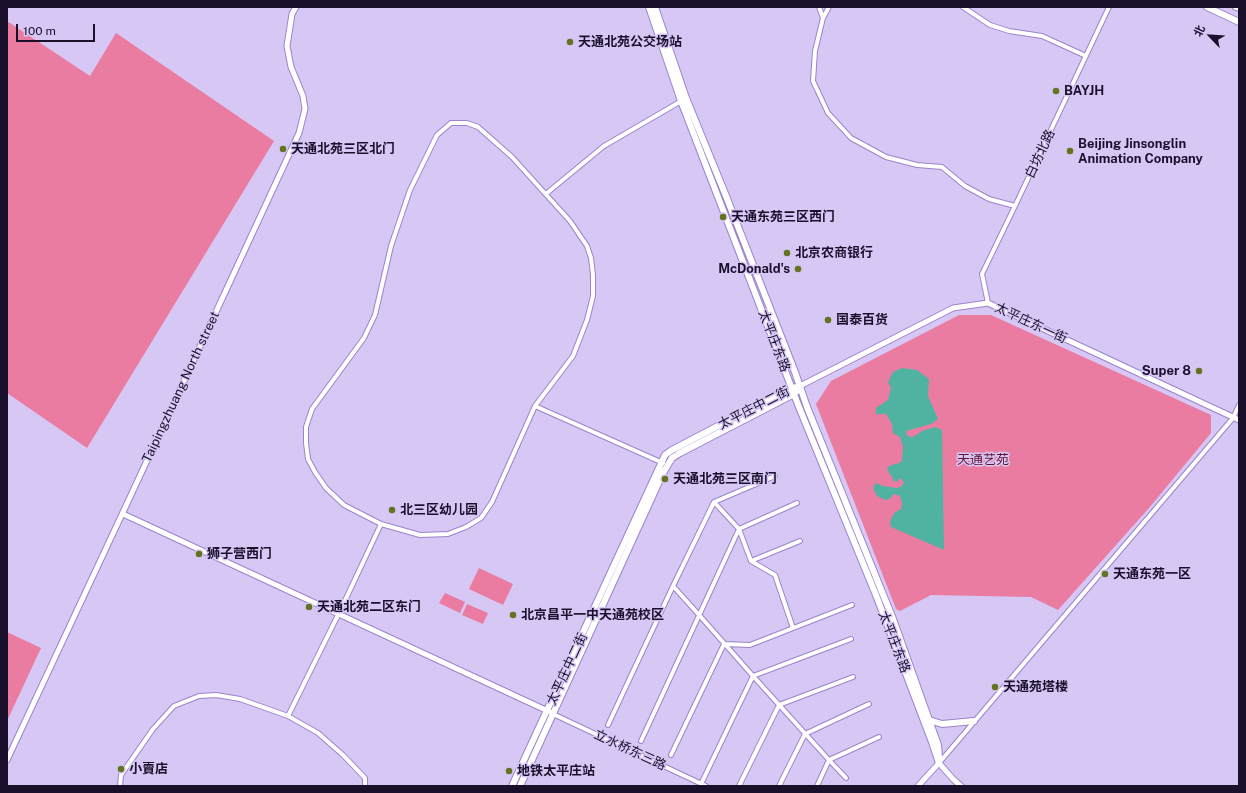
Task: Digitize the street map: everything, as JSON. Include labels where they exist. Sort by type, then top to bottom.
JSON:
[{"type":"main road","name":"太平庄东路","points":[[649,7],[793,391],[876,596],[939,763]]},
{"type":"main road","name":"太平庄东路","points":[[655,7],[684,100],[726,196],[807,407],[893,619],[938,745],[939,763]]},
{"type":"main road","points":[[1207,7],[1239,22]]},
{"type":"main road","name":"太平庄中二街","points":[[512,786],[550,713],[667,465],[672,458],[800,386]]},
{"type":"main road","name":"太平庄中二街","points":[[520,786],[550,713],[665,455],[672,450],[793,391]]},
{"type":"main road","points":[[929,720],[942,724],[974,721]]},
{"type":"street","name":"Taipingzhuang North street","points":[[7,760],[123,514],[299,133],[305,109],[303,96],[291,67],[287,46],[292,14],[296,7]]},
{"type":"street","points":[[819,7],[823,18]]},
{"type":"street","points":[[829,7],[823,18],[815,51],[813,80],[828,113],[852,138],[886,157],[917,165],[942,167],[965,186],[989,198],[1015,206]]},
{"type":"street","points":[[963,7],[990,25],[1009,31],[1042,36],[1086,56]]},
{"type":"street","name":"白坊北路","points":[[988,303],[982,274],[1109,7]]},
{"type":"street","points":[[546,193],[604,146],[684,100]]},
{"type":"street","points":[[451,123],[467,123],[478,127],[512,157],[546,193],[570,221],[587,246],[591,258],[593,296],[587,320],[573,356],[535,406],[492,502],[481,518],[466,527],[448,534],[420,535],[381,524],[344,505],[326,488],[308,459],[306,427],[312,409],[364,338],[375,315],[391,246],[410,190],[437,135],[451,123]]},
{"type":"street","name":"太平庄东一街","points":[[800,386],[953,308],[988,303],[1239,420]]},
{"type":"street","points":[[918,786],[1233,418],[1239,405]]},
{"type":"street","points":[[535,406],[667,465]]},
{"type":"street","points":[[608,725],[714,502],[775,476]]},
{"type":"street","points":[[714,502],[739,529],[751,561],[775,575],[793,628]]},
{"type":"street","points":[[641,741],[739,529],[797,503]]},
{"type":"street","points":[[123,514],[550,713]]},
{"type":"street","points":[[288,716],[381,524]]},
{"type":"street","points":[[751,561],[800,541]]},
{"type":"street","points":[[673,586],[846,778]]},
{"type":"street","points":[[724,644],[750,644],[852,605]]},
{"type":"street","points":[[701,784],[753,676],[851,639]]},
{"type":"street","points":[[671,755],[724,644]]},
{"type":"street","points":[[738,786],[779,705],[853,677]]},
{"type":"street","points":[[120,786],[121,775],[153,729],[174,706],[199,696],[216,695],[240,699],[288,716],[318,733],[343,755],[365,778],[365,786]]},
{"type":"street","points":[[779,786],[805,734],[869,704]]},
{"type":"street","name":"立水桥东三路","points":[[550,713],[706,786]]},
{"type":"street","points":[[817,786],[829,760],[879,736]]},
{"type":"street","name":"太平庄东路","points":[[939,763],[952,779],[961,786]]},
{"type":"green space","points":[[7,21],[90,76],[116,33],[274,141],[87,448],[7,393]]},
{"type":"green space","name":"天通艺苑","points":[[959,315],[991,315],[1211,415],[1211,433],[1149,508],[1058,610],[1031,597],[931,595],[900,611],[896,609],[816,404],[831,381]]},
{"type":"green space","points":[[479,568],[513,584],[503,605],[469,589]]},
{"type":"green space","points":[[445,593],[465,602],[460,613],[439,603]]},
{"type":"green space","points":[[467,604],[488,613],[483,624],[462,615]]},
{"type":"green space","points":[[7,632],[41,648],[7,721]]},
{"type":"shaded area","points":[[902,368],[917,370],[929,379],[928,396],[938,419],[931,424],[906,431],[907,436],[913,437],[922,431],[935,427],[942,430],[944,550],[891,527],[890,522],[894,513],[901,509],[902,503],[900,496],[894,494],[888,500],[883,499],[877,496],[873,488],[876,483],[883,486],[897,488],[902,486],[904,482],[900,478],[897,482],[892,480],[893,478],[887,468],[891,465],[900,463],[902,460],[903,447],[900,437],[893,433],[892,424],[886,414],[876,414],[876,408],[888,400],[891,388],[888,382],[893,372]]},
{"type":"place","name":"天通北苑公交场站","points":[[570,42]]},
{"type":"place","name":"BAYJH","points":[[1056,91]]},
{"type":"place","name":"天通北苑三区北门","points":[[283,149]]},
{"type":"place","name":"Beijing Jinsonglin Animation Company","points":[[1070,151]]},
{"type":"place","name":"天通东苑三区西门","points":[[723,217]]},
{"type":"place","name":"北京农商银行","points":[[787,253]]},
{"type":"place","name":"McDonald's","points":[[798,269]]},
{"type":"place","name":"国泰百货","points":[[828,320]]},
{"type":"place","name":"Super 8","points":[[1199,371]]},
{"type":"place","name":"天通北苑三区南门","points":[[665,479]]},
{"type":"place","name":"北三区幼儿园","points":[[392,510]]},
{"type":"place","name":"狮子营西门","points":[[199,554]]},
{"type":"place","name":"天通东苑一区","points":[[1105,574]]},
{"type":"place","name":"天通北苑二区东门","points":[[309,607]]},
{"type":"place","name":"北京昌平一中天通苑校区","points":[[513,615]]},
{"type":"place","name":"天通苑塔楼","points":[[995,687]]},
{"type":"place","name":"小賣店","points":[[121,769]]},
{"type":"place","name":"地铁太平庄站","points":[[509,771]]}]
